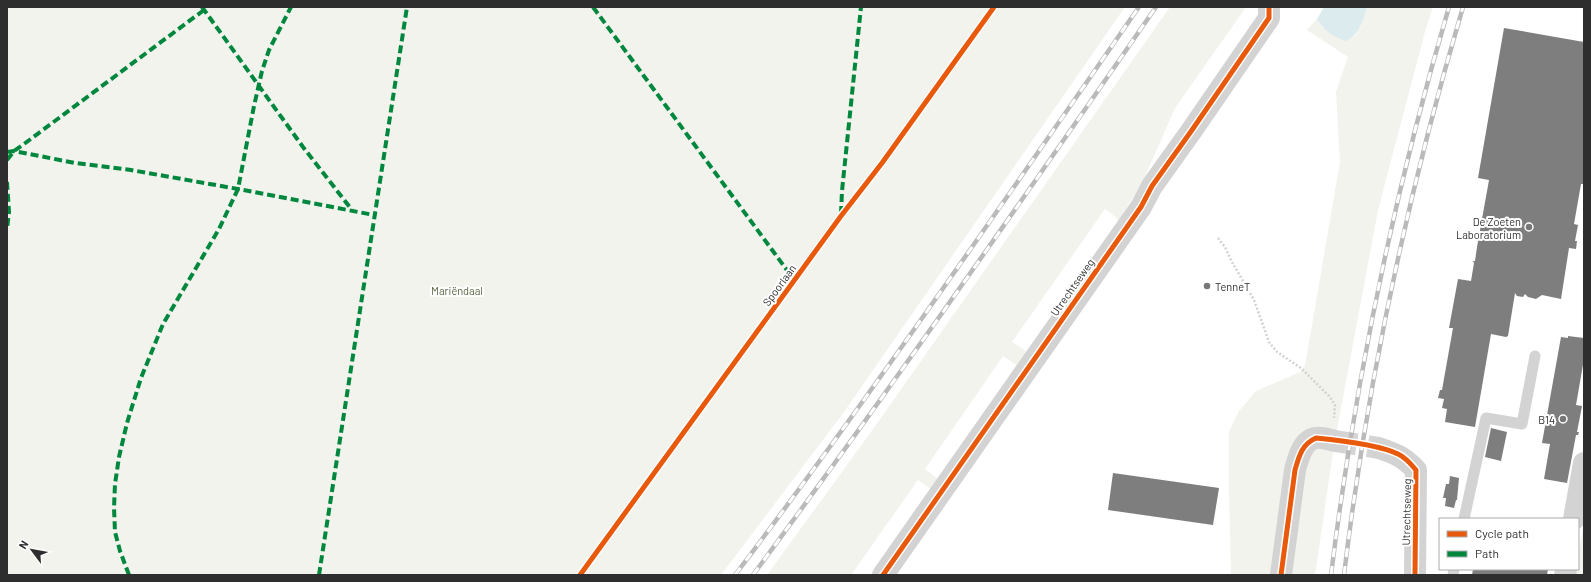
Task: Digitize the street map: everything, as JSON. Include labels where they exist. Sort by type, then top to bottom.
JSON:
[{"type":"street","name":"Utrechtseweg","points":[[883,575],[1141,207],[1152,186],[1269,18],[1270,7]]},
{"type":"street","points":[[1281,575],[1295,470],[1300,455],[1305,444],[1316,438],[1333,440]]},
{"type":"street","name":"Utrechtseweg","points":[[1379,448],[1398,454],[1408,461],[1416,470],[1415,575]]},
{"type":"street","points":[[1574,518],[1584,463]]},
{"type":"lane","points":[[1464,518],[1486,418],[1522,424],[1535,356]]},
{"type":"path","points":[[1218,238],[1225,247],[1254,300],[1269,342],[1277,352],[1304,371],[1335,405],[1333,440]]},
{"type":"green space","name":"Mariëndaal","points":[[7,7],[1125,7],[844,412],[721,575],[7,575]]},
{"type":"green space","points":[[1170,7],[1246,7],[1175,108],[1143,181],[1119,220],[1105,209],[1012,342],[1028,352],[1018,366],[1003,356],[925,469],[939,480],[932,490],[918,480],[851,575],[767,575],[871,432]]},
{"type":"green space","points":[[1367,7],[1433,7],[1426,28],[1378,210],[1336,435],[1302,432],[1294,442],[1275,575],[1231,575],[1229,432],[1239,411],[1256,391],[1300,372],[1305,366],[1340,162],[1336,92],[1348,57],[1307,30],[1317,19],[1323,28],[1354,37],[1361,26]]},
{"type":"green space","points":[[1334,445],[1315,575],[1287,575],[1301,470],[1311,449]]},
{"type":"green space","points":[[1584,522],[1584,575],[1575,575],[1576,570],[1579,570],[1579,550]]},
{"type":"shaded area","points":[[1324,7],[1367,7],[1358,31],[1346,41],[1330,33],[1317,19]]},
{"type":"building","name":"De Zoeten Laboratorium","points":[[1504,28],[1584,42],[1584,184],[1581,184],[1574,224],[1578,225],[1575,241],[1577,241],[1576,249],[1569,248],[1561,299],[1542,295],[1536,299],[1528,297],[1525,294],[1523,297],[1517,296],[1515,293],[1508,336],[1506,337],[1491,334],[1475,427],[1445,422],[1447,409],[1442,408],[1444,399],[1438,398],[1440,390],[1442,390],[1453,328],[1449,328],[1458,279],[1471,281],[1473,261],[1475,261],[1489,180],[1478,178]]},
{"type":"building","name":"B14","points":[[1568,336],[1584,338],[1584,359],[1576,405],[1582,406],[1577,432],[1579,432],[1578,435],[1576,435],[1567,483],[1544,479],[1550,444],[1542,443],[1561,337],[1568,338]]},
{"type":"building","points":[[1491,428],[1507,432],[1501,461],[1485,457]]},
{"type":"building","points":[[1113,473],[1219,488],[1213,525],[1108,510]]},
{"type":"building","points":[[1450,476],[1459,478],[1457,500],[1454,508],[1445,506],[1446,498],[1443,498],[1446,484],[1449,484]]},
{"type":"building","points":[[1473,570],[1548,570],[1547,575],[1472,575]]},
{"type":"tunnel","points":[[1335,441],[1379,448]]},
{"type":"railway","points":[[735,575],[889,364],[990,222],[1139,7]]},
{"type":"railway","points":[[753,575],[957,292],[1156,7]]},
{"type":"railway","points":[[1331,575],[1352,431],[1378,288],[1411,147],[1449,7]]},
{"type":"railway","points":[[1344,575],[1353,503],[1377,360],[1407,218],[1424,147],[1463,7]]},
{"type":"marked path","points":[[202,7],[303,147],[352,210]]},
{"type":"marked path","points":[[129,575],[115,532],[114,508],[115,484],[119,457],[127,423],[141,378],[163,324],[219,229],[238,189],[262,71],[269,50],[291,7]]},
{"type":"marked path","points":[[319,575],[407,7]]},
{"type":"marked path","points":[[593,7],[795,281]]},
{"type":"marked path","points":[[841,214],[842,191],[861,7]]},
{"type":"marked path","points":[[7,160],[14,151],[204,10]]},
{"type":"marked path","points":[[7,152],[14,151],[75,163],[131,170],[374,215]]},
{"type":"marked path","points":[[7,182],[9,212],[7,229]]},
{"type":"cycle path","name":"Spoorlaan","points":[[580,575],[841,216],[882,163],[994,7]]},
{"type":"cycle path","points":[[883,575],[1141,207],[1152,186],[1269,18],[1269,7]]},
{"type":"cycle path","points":[[1281,575],[1295,470],[1304,447],[1316,438],[1358,443],[1390,451],[1403,457],[1416,470],[1415,575]]},
{"type":"place","name":"De Zoeten Laboratorium","points":[[1529,227]]},
{"type":"place","name":"TenneT","points":[[1207,286]]},
{"type":"place","name":"B14","points":[[1563,419]]}]
